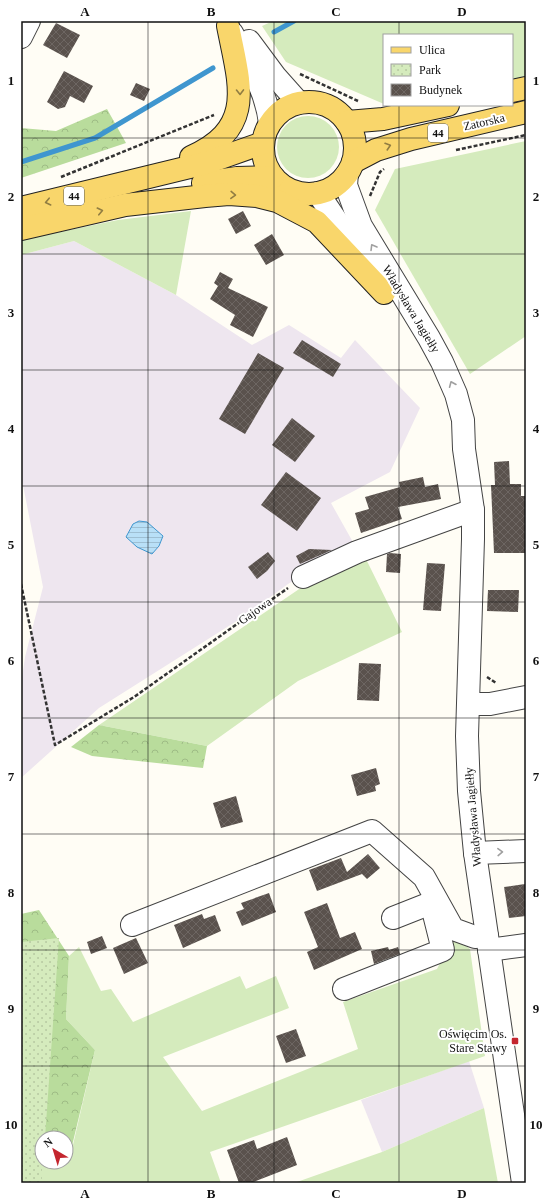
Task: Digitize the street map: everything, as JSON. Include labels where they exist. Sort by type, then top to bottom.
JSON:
[{"type":"main road","points":[[127,183],[199,153],[216,143],[226,133],[237,110],[240,90],[229,23]]},
{"type":"main road","points":[[513,91],[526,88]]},
{"type":"main road","name":"44","points":[[312,102],[326,105],[338,112],[347,122],[353,135],[355,149],[350,168],[339,183],[318,193],[305,194],[282,186],[273,177],[265,161],[263,143],[270,123],[287,107],[299,103],[312,102]]},
{"type":"main road","name":"44","points":[[347,122],[383,119],[443,106]]},
{"type":"main road","name":"Zatorska","points":[[350,168],[376,150],[411,139],[526,112]]},
{"type":"main road","name":"44","points":[[21,208],[206,163],[263,143]]},
{"type":"main road","name":"44","points":[[21,229],[125,205],[171,189],[237,178],[273,177]]},
{"type":"main road","points":[[125,205],[229,194],[257,196],[277,201],[317,222],[384,293]]},
{"type":"street","points":[[21,37],[29,21]]},
{"type":"street","points":[[229,23],[299,103]]},
{"type":"street","points":[[229,23],[262,88],[268,104],[270,123]]},
{"type":"street","name":"Władysława Jagiełły","points":[[350,168],[346,185],[361,226],[442,362],[456,394],[463,420],[464,449],[473,510],[467,736],[475,853],[523,1183]]},
{"type":"street","name":"Władysława Jagiełły","points":[[318,193],[384,293],[427,366],[464,449]]},
{"type":"street","points":[[303,577],[358,552],[473,510]]},
{"type":"street","points":[[468,704],[490,704],[526,697]]},
{"type":"street","points":[[132,925],[372,830],[424,877],[445,927],[443,950],[344,989]]},
{"type":"street","points":[[475,853],[526,851]]},
{"type":"street","points":[[424,877],[431,903],[445,927],[488,943],[526,945]]},
{"type":"street","points":[[393,918],[431,903]]},
{"type":"path","name":"Gajowa","points":[[21,584],[55,745],[134,697],[303,577]]},
{"type":"shaded area","points":[[74,241],[176,295],[252,345],[289,325],[341,358],[355,340],[420,408],[390,472],[331,503],[354,544],[288,584],[243,617],[99,708],[21,778],[21,685],[25,657],[43,587],[21,475],[21,255]]},
{"type":"shaded area","points":[[469,1061],[484,1108],[382,1152],[361,1100]]},
{"type":"green space","points":[[273,21],[526,21],[526,76],[513,80],[513,34],[383,34],[383,104],[286,62],[262,26]]},
{"type":"green space","points":[[107,109],[126,143],[21,178],[21,128],[56,131]]},
{"type":"green space","points":[[308,116],[320,118],[330,125],[337,135],[339,147],[337,159],[330,169],[320,176],[308,178],[296,176],[286,169],[279,159],[277,147],[279,135],[286,125],[296,118]]},
{"type":"green space","points":[[526,141],[526,336],[470,374],[375,210],[395,169]]},
{"type":"green space","points":[[191,211],[176,295],[74,241],[21,255],[21,240],[118,220]]},
{"type":"green space","points":[[365,557],[402,632],[298,681],[207,746],[99,725],[308,583]]},
{"type":"green space","points":[[99,725],[207,746],[203,768],[92,756],[71,747]]},
{"type":"green space","points":[[39,910],[69,956],[66,1019],[95,1050],[74,1138],[74,1130],[34,1130],[34,1155],[21,1183],[21,914]]},
{"type":"green space","points":[[59,938],[46,1130],[34,1130],[34,1170],[42,1170],[42,1183],[21,1183],[21,942]]},
{"type":"green space","points":[[451,941],[461,942],[470,949],[485,1056],[210,1152],[221,1183],[28,1183],[37,1170],[74,1170],[74,1140],[95,1050],[66,1019],[69,956],[79,947],[101,991],[111,989],[133,1022],[240,976],[246,989],[276,976],[289,1008],[163,1057],[202,1111],[358,1049],[343,1002],[437,969]]},
{"type":"green space","points":[[484,1108],[498,1183],[294,1183],[382,1152]]},
{"type":"water","points":[[139,521],[147,522],[163,536],[159,546],[152,554],[137,547],[126,537],[133,524]]},
{"type":"building","points":[[56,23],[80,35],[67,58],[43,45]]},
{"type":"building","points":[[64,71],[93,86],[84,103],[70,96],[65,107],[58,109],[47,102]]},
{"type":"building","points":[[136,83],[150,89],[144,101],[130,95]]},
{"type":"building","points":[[243,211],[251,226],[236,234],[228,219]]},
{"type":"building","points":[[272,234],[284,255],[266,265],[254,245]]},
{"type":"building","points":[[220,272],[233,279],[228,288],[268,307],[253,337],[230,325],[235,315],[210,299],[218,286],[214,283]]},
{"type":"building","points":[[302,340],[341,364],[333,377],[293,353]]},
{"type":"building","points":[[258,353],[284,368],[245,434],[219,419]]},
{"type":"building","points":[[292,418],[315,436],[295,462],[272,445]]},
{"type":"building","points":[[509,461],[510,484],[521,484],[521,496],[526,496],[526,553],[494,553],[491,485],[495,485],[494,462]]},
{"type":"building","points":[[286,472],[321,498],[297,531],[261,505]]},
{"type":"building","points":[[423,477],[425,487],[438,484],[441,499],[398,507],[402,519],[361,533],[355,513],[369,509],[365,497],[400,487],[399,482]]},
{"type":"building","points":[[309,549],[332,550],[300,564],[296,556]]},
{"type":"building","points":[[268,552],[275,561],[267,571],[257,579],[248,567]]},
{"type":"building","points":[[387,554],[401,554],[400,573],[386,572]]},
{"type":"building","points":[[427,563],[445,564],[441,611],[423,610]]},
{"type":"building","points":[[488,590],[519,590],[518,612],[487,611]]},
{"type":"building","points":[[359,663],[381,664],[379,701],[357,700]]},
{"type":"building","points":[[376,768],[380,784],[375,786],[376,791],[357,796],[351,775]]},
{"type":"building","points":[[236,796],[243,822],[221,828],[213,803]]},
{"type":"building","points":[[368,854],[380,868],[367,879],[362,874],[317,891],[309,870],[341,858],[347,872]]},
{"type":"building","points":[[525,884],[526,916],[509,918],[504,887]]},
{"type":"building","points":[[269,893],[276,912],[242,926],[236,912],[244,909],[241,903]]},
{"type":"building","points":[[327,903],[340,938],[355,932],[362,949],[314,970],[307,952],[318,947],[304,912]]},
{"type":"building","points":[[202,914],[204,919],[215,915],[221,931],[183,948],[174,925]]},
{"type":"building","points":[[102,936],[107,948],[91,954],[87,942]]},
{"type":"building","points":[[136,938],[148,963],[124,974],[113,948]]},
{"type":"building","points":[[388,947],[389,950],[398,947],[400,954],[374,964],[371,951]]},
{"type":"building","points":[[296,1029],[306,1056],[286,1063],[276,1036]]},
{"type":"building","points":[[287,1137],[297,1165],[251,1183],[239,1183],[227,1150],[254,1140],[257,1149]]},
{"type":"waterway","points":[[274,32],[294,21]]},
{"type":"waterway","points":[[21,162],[95,138],[213,68]]},
{"type":"place","name":"Oświęcim Os. Stare Stawy","points":[[515,1041]]}]
